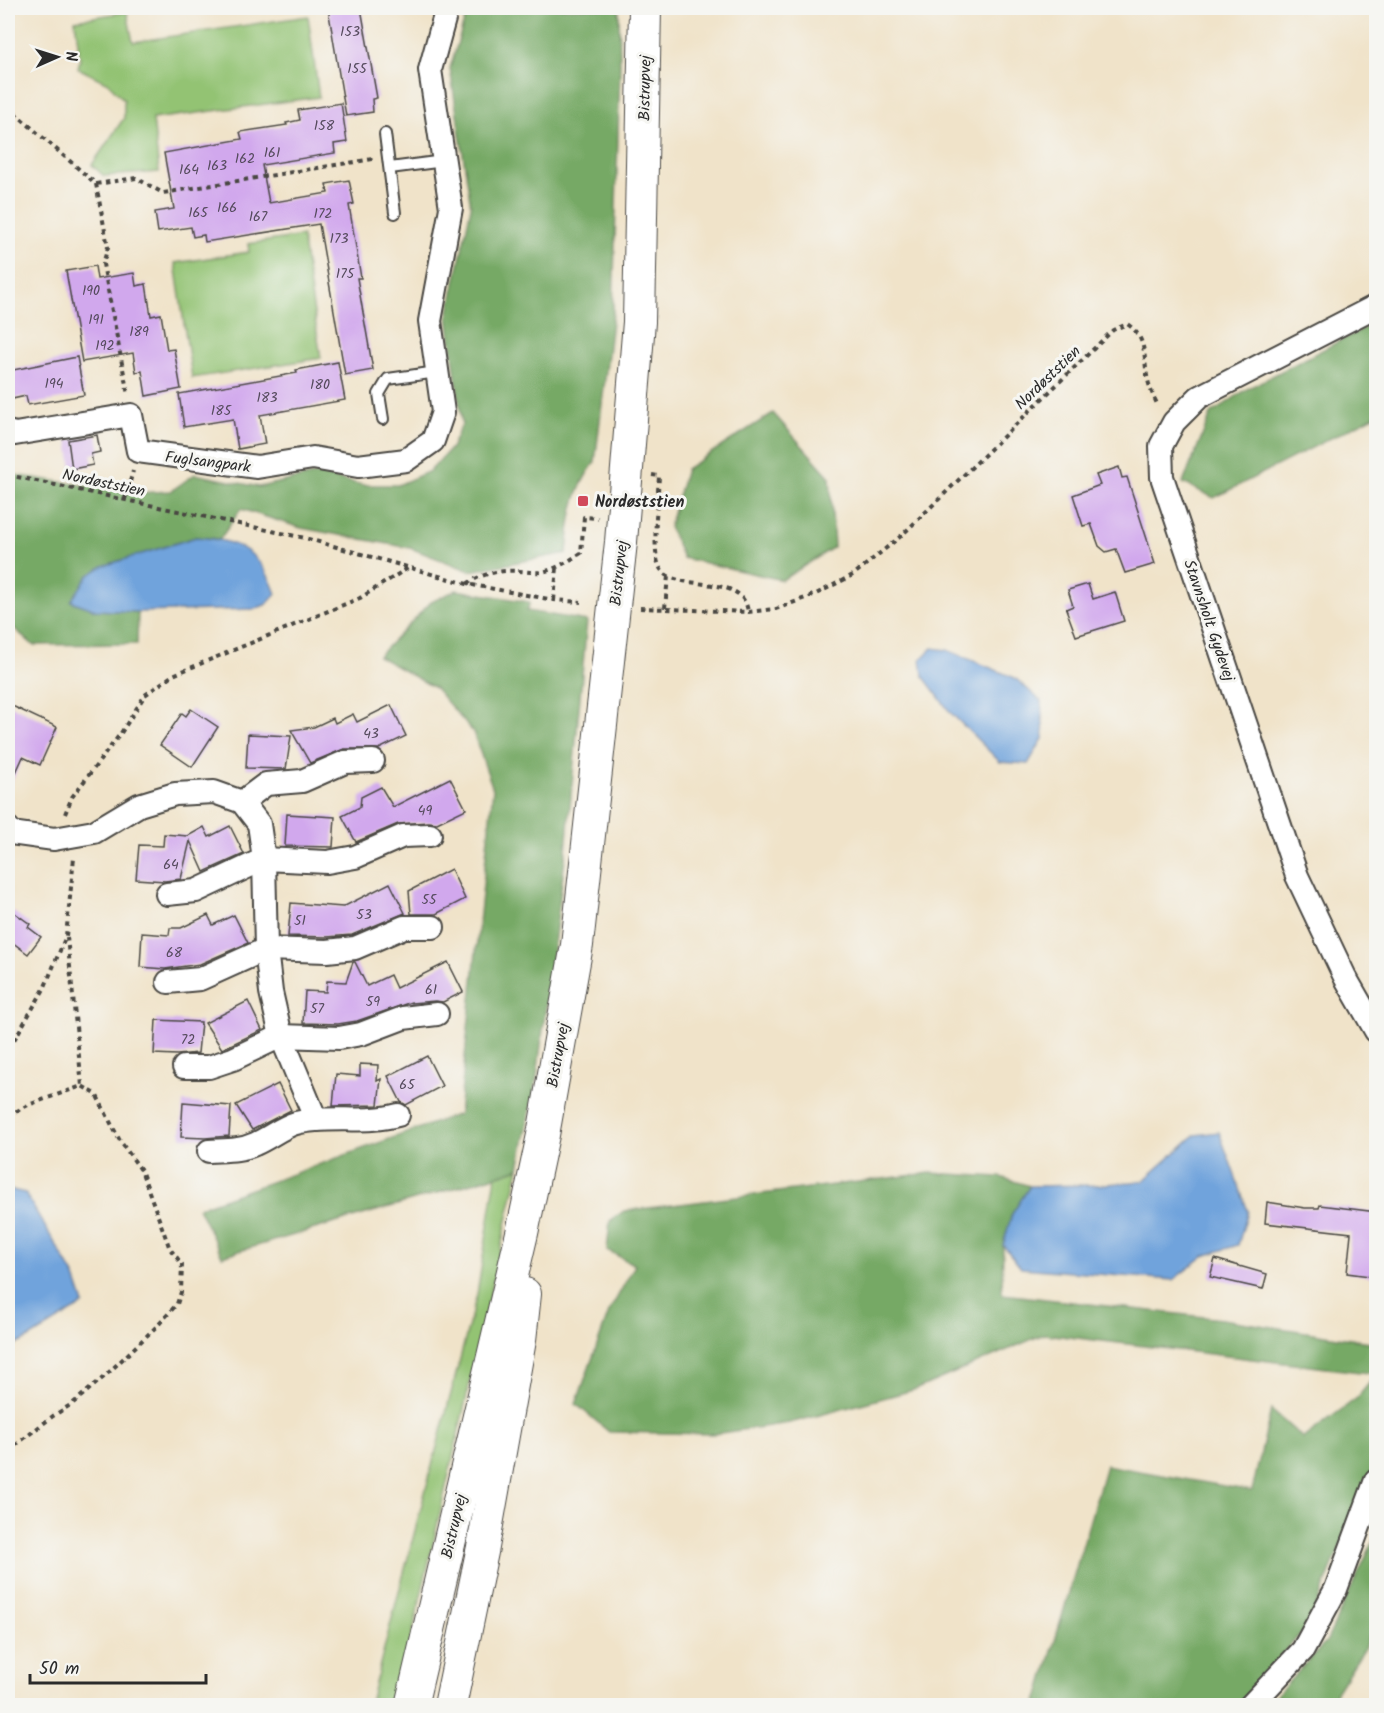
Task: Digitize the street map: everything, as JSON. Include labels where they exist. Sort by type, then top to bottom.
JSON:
[{"type":"main road","name":"Bistrupvej","points":[[411,1706],[543,1135],[577,945],[623,520],[639,322],[645,8]]},
{"type":"main road","name":"Bistrupvej","points":[[450,1706],[483,1547],[520,1340],[543,1135]]},
{"type":"street","name":"Fuglsangpark","points":[[131,415],[138,451],[257,467],[313,458],[358,466],[406,460],[433,441],[443,412],[430,321],[452,208],[430,70],[447,8]]},
{"type":"street","name":"Stavnsholt Gydevej","points":[[1377,306],[1199,397],[1174,422],[1161,446],[1162,477],[1297,876],[1345,977],[1377,1031]]},
{"type":"street","points":[[8,432],[15,434],[131,415]]},
{"type":"street","points":[[242,802],[266,784],[302,781],[345,762],[373,761]]},
{"type":"street","points":[[9,833],[54,839],[94,832],[139,805],[176,794],[214,792],[242,802],[259,824],[264,859],[266,949],[271,992],[282,1036],[316,1120]]},
{"type":"street","points":[[167,894],[196,891],[264,859],[327,862],[355,857],[403,836],[430,836]]},
{"type":"street","points":[[168,982],[200,979],[266,949],[327,951],[355,948],[404,927],[433,927]]},
{"type":"street","points":[[183,1067],[209,1067],[233,1059],[282,1036],[339,1038],[362,1034],[403,1018],[437,1014]]},
{"type":"street","points":[[209,1151],[235,1150],[253,1145],[293,1124],[316,1120],[381,1119],[398,1115]]},
{"type":"street","points":[[1250,1706],[1303,1650],[1336,1589],[1377,1480]]},
{"type":"lane","points":[[385,134],[395,213]]},
{"type":"lane","points":[[389,163],[444,161]]},
{"type":"lane","points":[[383,418],[379,394],[388,379],[437,372]]},
{"type":"path","points":[[8,107],[96,184],[108,247],[103,264],[131,415]]},
{"type":"path","points":[[96,184],[136,178],[163,193],[389,163]]},
{"type":"path","name":"Nordøststien","points":[[639,608],[748,612],[776,609],[816,594],[853,575],[901,536],[1113,330],[1127,324],[1137,331],[1143,342],[1148,383],[1158,406],[1174,422]]},
{"type":"path","points":[[627,472],[659,476],[655,555],[660,569],[668,576],[729,589],[747,602],[748,612]]},
{"type":"path","name":"Nordøststien","points":[[8,475],[305,538],[467,584],[554,600],[582,602]]},
{"type":"path","points":[[467,584],[490,573],[510,570],[541,572],[557,567],[581,554],[584,517],[623,520]]},
{"type":"path","points":[[554,600],[557,567]]},
{"type":"path","points":[[82,1086],[66,936],[75,855],[54,839],[72,798],[122,733],[145,695],[174,675],[360,598],[408,568]]},
{"type":"path","points":[[665,608],[668,576]]},
{"type":"path","points":[[8,1047],[44,989],[66,936]]},
{"type":"path","points":[[8,1116],[28,1105],[82,1086],[96,1094],[120,1141],[141,1170],[170,1249],[182,1264],[181,1292],[177,1304],[104,1377],[72,1404],[52,1416],[8,1451]]},
{"type":"green space","points":[[468,8],[619,8],[620,66],[613,313],[595,462],[577,494],[567,553],[470,571],[410,548],[301,528],[241,509],[220,539],[196,537],[103,566],[88,577],[71,601],[96,610],[138,612],[137,644],[33,645],[8,623],[8,474],[137,493],[171,491],[195,474],[259,487],[318,474],[363,485],[398,485],[430,471],[451,448],[462,424],[448,316],[471,207],[450,68]]},
{"type":"green space","points":[[127,12],[133,42],[308,16],[319,97],[153,119],[159,172],[104,176],[92,165],[124,118],[124,100],[108,83],[78,68],[80,60],[75,20]]},
{"type":"green space","points":[[302,236],[321,358],[192,378],[175,263],[249,252],[248,244]]},
{"type":"green space","points":[[1376,322],[1376,415],[1214,498],[1183,483],[1211,414],[1247,389]]},
{"type":"green space","points":[[773,413],[830,477],[834,547],[782,580],[683,558],[669,527],[686,469]]},
{"type":"green space","points":[[456,590],[530,602],[527,611],[587,621],[566,851],[537,1076],[519,1168],[222,1256],[198,1208],[459,1114],[493,789],[473,732],[435,688],[378,656],[431,602]]},
{"type":"green space","points":[[519,1168],[396,1705],[369,1706],[477,1294],[496,1176]]},
{"type":"green space","points":[[930,1173],[1000,1177],[1030,1186],[1012,1214],[1003,1245],[1002,1294],[1222,1319],[1376,1343],[1376,1374],[1044,1334],[917,1389],[790,1423],[714,1434],[609,1432],[576,1404],[609,1312],[635,1265],[607,1250],[610,1221],[624,1211]]},
{"type":"green space","points":[[1376,1375],[1376,1459],[1309,1624],[1238,1705],[1036,1706],[1106,1465],[1252,1491],[1271,1410],[1303,1438],[1357,1398]]},
{"type":"green space","points":[[1376,1535],[1376,1618],[1364,1649],[1328,1705],[1267,1705],[1326,1642]]},
{"type":"water","points":[[196,537],[225,541],[246,550],[263,567],[276,594],[267,604],[255,609],[138,612],[96,610],[71,601],[88,576],[103,566]]},
{"type":"water","points":[[932,648],[947,650],[1015,678],[1041,701],[1044,737],[1028,764],[1000,762],[950,712],[923,676],[921,659]]},
{"type":"water","points":[[1219,1132],[1248,1211],[1238,1245],[1204,1256],[1173,1280],[1021,1268],[1003,1245],[1012,1214],[1030,1186],[1095,1185],[1143,1181],[1195,1135]]},
{"type":"water","points":[[8,1189],[25,1193],[75,1277],[84,1304],[8,1349]]},
{"type":"building","points":[[328,8],[361,8],[377,98],[372,99],[373,112],[346,116]]},
{"type":"building","points":[[341,103],[347,142],[334,144],[335,153],[262,165],[269,203],[328,193],[326,184],[349,180],[354,204],[349,205],[361,278],[357,278],[373,370],[345,375],[319,224],[205,242],[204,235],[193,237],[191,227],[158,232],[155,212],[174,209],[164,153],[242,139],[240,132],[287,125],[286,123],[300,120],[298,110]]},
{"type":"building","points":[[95,266],[97,279],[134,273],[136,286],[146,284],[151,316],[161,314],[167,350],[174,349],[181,389],[146,396],[142,371],[136,372],[133,353],[82,362],[66,271]]},
{"type":"building","points":[[77,357],[84,395],[28,405],[26,396],[8,400],[8,371]]},
{"type":"building","points":[[338,362],[345,400],[260,415],[265,444],[238,449],[233,419],[184,427],[179,394],[297,373],[296,370]]},
{"type":"building","points":[[97,435],[100,452],[91,454],[93,465],[72,469],[68,440]]},
{"type":"building","points":[[1119,467],[1122,478],[1127,477],[1155,564],[1125,573],[1116,549],[1106,552],[1099,546],[1091,524],[1083,526],[1073,495],[1100,485],[1096,475]]},
{"type":"building","points":[[1088,584],[1093,599],[1115,592],[1124,621],[1076,636],[1066,609],[1073,606],[1068,590]]},
{"type":"building","points":[[8,704],[57,727],[40,765],[23,757],[8,790]]},
{"type":"building","points":[[391,705],[406,736],[379,749],[344,749],[310,763],[291,730],[314,727],[333,718],[335,723],[353,714],[357,722]]},
{"type":"building","points":[[191,709],[218,727],[192,767],[160,745],[182,713],[186,716]]},
{"type":"building","points":[[248,734],[291,736],[286,769],[246,768]]},
{"type":"building","points":[[450,778],[466,809],[437,823],[398,824],[356,842],[342,816],[360,807],[361,797],[381,787],[393,807]]},
{"type":"building","points":[[287,814],[335,817],[333,847],[285,846]]},
{"type":"building","points":[[230,826],[244,854],[204,872],[190,841],[181,879],[165,881],[136,879],[139,845],[163,846],[164,834],[188,836],[204,827],[209,837]]},
{"type":"building","points":[[451,869],[465,899],[436,914],[411,914],[409,891]]},
{"type":"building","points":[[390,883],[405,913],[352,935],[288,936],[291,903],[343,907]]},
{"type":"building","points":[[8,908],[30,924],[28,927],[41,937],[28,954],[8,939]]},
{"type":"building","points":[[208,915],[213,925],[234,915],[248,943],[200,964],[165,969],[140,967],[142,933],[169,935],[170,928],[181,928]]},
{"type":"building","points":[[353,962],[367,986],[390,975],[396,988],[448,962],[463,992],[443,1002],[411,1002],[357,1021],[338,1024],[303,1023],[305,991],[326,992],[327,981],[346,982]]},
{"type":"building","points":[[248,1001],[262,1030],[222,1049],[205,1023]]},
{"type":"building","points":[[156,1020],[201,1022],[198,1053],[154,1054]]},
{"type":"building","points":[[427,1056],[442,1086],[406,1105],[401,1102],[388,1076]]},
{"type":"building","points":[[360,1064],[378,1065],[377,1081],[381,1079],[378,1105],[333,1106],[336,1074],[360,1076]]},
{"type":"building","points":[[278,1084],[291,1110],[252,1130],[236,1105]]},
{"type":"building","points":[[183,1102],[231,1106],[229,1136],[181,1137]]},
{"type":"building","points":[[1267,1202],[1305,1208],[1319,1208],[1320,1205],[1377,1212],[1377,1277],[1347,1273],[1351,1233],[1265,1223]]},
{"type":"building","points":[[1215,1259],[1267,1274],[1263,1289],[1210,1277]]},
{"type":"place","name":"Nordøststien","points":[[583,501]]}]
